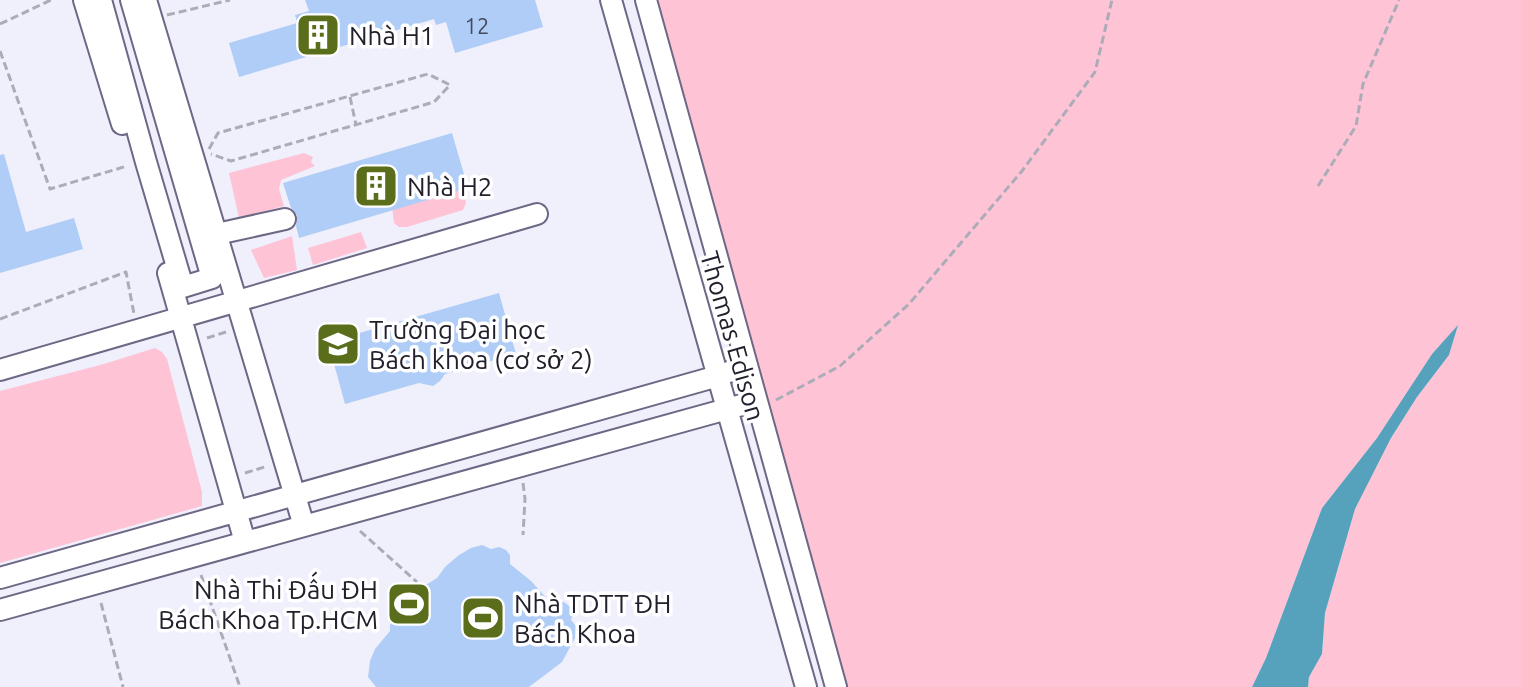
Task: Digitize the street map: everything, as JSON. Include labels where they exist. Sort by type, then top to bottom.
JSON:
[{"type":"street","points":[[84,0],[183,287],[212,278],[131,0]]},
{"type":"street","points":[[101,0],[140,163],[245,542]]},
{"type":"street","name":"Thomas Edison","points":[[611,0],[806,687]]},
{"type":"street","name":"Thomas Edison","points":[[646,0],[836,687]]},
{"type":"street","points":[[149,9],[304,526]]},
{"type":"street","points":[[140,163],[176,155]]},
{"type":"street","points":[[0,370],[537,214]]},
{"type":"street","points":[[217,234],[285,219]]},
{"type":"street","points":[[0,578],[718,376],[747,365]]},
{"type":"street","points":[[0,610],[727,409],[758,405]]},
{"type":"street","points":[[526,430],[528,464]]},
{"type":"street","points":[[48,565],[56,595]]},
{"type":"path","points":[[0,24],[51,0]]},
{"type":"path","points":[[149,9],[230,0]]},
{"type":"path","points":[[758,405],[840,366],[909,304],[1022,171],[1095,72],[1112,0]]},
{"type":"path","points":[[1318,186],[1356,126],[1363,84],[1399,0]]},
{"type":"path","points":[[0,51],[50,189],[140,163]]},
{"type":"path","points":[[428,74],[450,85],[434,102],[231,161],[207,152],[218,133],[349,97],[428,74]]},
{"type":"path","points":[[349,97],[356,125]]},
{"type":"path","points":[[0,319],[126,272],[138,330]]},
{"type":"path","points":[[200,340],[229,331]]},
{"type":"path","points":[[523,535],[528,464]]},
{"type":"path","points":[[237,476],[268,466]]},
{"type":"path","points":[[342,515],[417,582]]},
{"type":"path","points":[[194,556],[240,687]]},
{"type":"path","points":[[96,584],[123,687]]},
{"type":"shaded area","points":[[652,0],[1522,0],[1522,687],[1308,687],[1309,677],[1322,654],[1325,613],[1355,509],[1391,438],[1449,355],[1457,327],[1432,354],[1377,438],[1322,508],[1266,658],[1252,687],[845,687]]},
{"type":"shaded area","points":[[304,153],[313,157],[311,162],[315,166],[281,180],[279,189],[284,206],[239,218],[229,173]]},
{"type":"shaded area","points":[[463,186],[466,203],[463,210],[407,227],[394,223],[392,207]]},
{"type":"shaded area","points":[[361,232],[367,248],[313,265],[308,248]]},
{"type":"shaded area","points":[[292,236],[297,270],[264,278],[251,250]]},
{"type":"shaded area","points":[[155,348],[167,359],[202,492],[202,506],[0,563],[0,391]]},
{"type":"water","points":[[1458,325],[1449,355],[1391,438],[1355,509],[1325,613],[1322,654],[1309,677],[1308,687],[1252,687],[1266,658],[1322,508],[1377,438],[1432,354]]},
{"type":"building","name":"Nhà H1","points":[[305,0],[535,0],[543,27],[455,53],[446,22],[436,25],[434,19],[239,77],[229,43],[297,23],[295,15],[309,11]]},
{"type":"building","name":"Nhà H2","points":[[452,133],[468,188],[299,238],[297,215],[291,208],[283,183]]},
{"type":"building","points":[[4,154],[26,232],[74,218],[83,249],[0,273],[0,155]]},
{"type":"building","points":[[499,293],[516,354],[445,374],[433,386],[419,383],[345,404],[328,342]]},
{"type":"building","name":"Nhà TDTT ĐH Bách Khoa","points":[[482,545],[506,550],[510,555],[510,564],[551,603],[564,602],[573,609],[571,620],[576,626],[575,638],[562,662],[529,687],[376,687],[368,677],[370,661],[404,603],[437,578],[459,555]]},
{"type":"place","name":"Nhà H1","points":[[318,35]]},
{"type":"place","name":"Nhà H2","points":[[376,186]]},
{"type":"place","name":"Trường Đại học Bách khoa (cơ sở 2)","points":[[338,344]]},
{"type":"place","name":"Nhà Thi Đấu ĐH Bách Khoa Tp.HCM","points":[[409,604]]},
{"type":"place","name":"Nhà TDTT ĐH Bách Khoa","points":[[483,618]]}]
